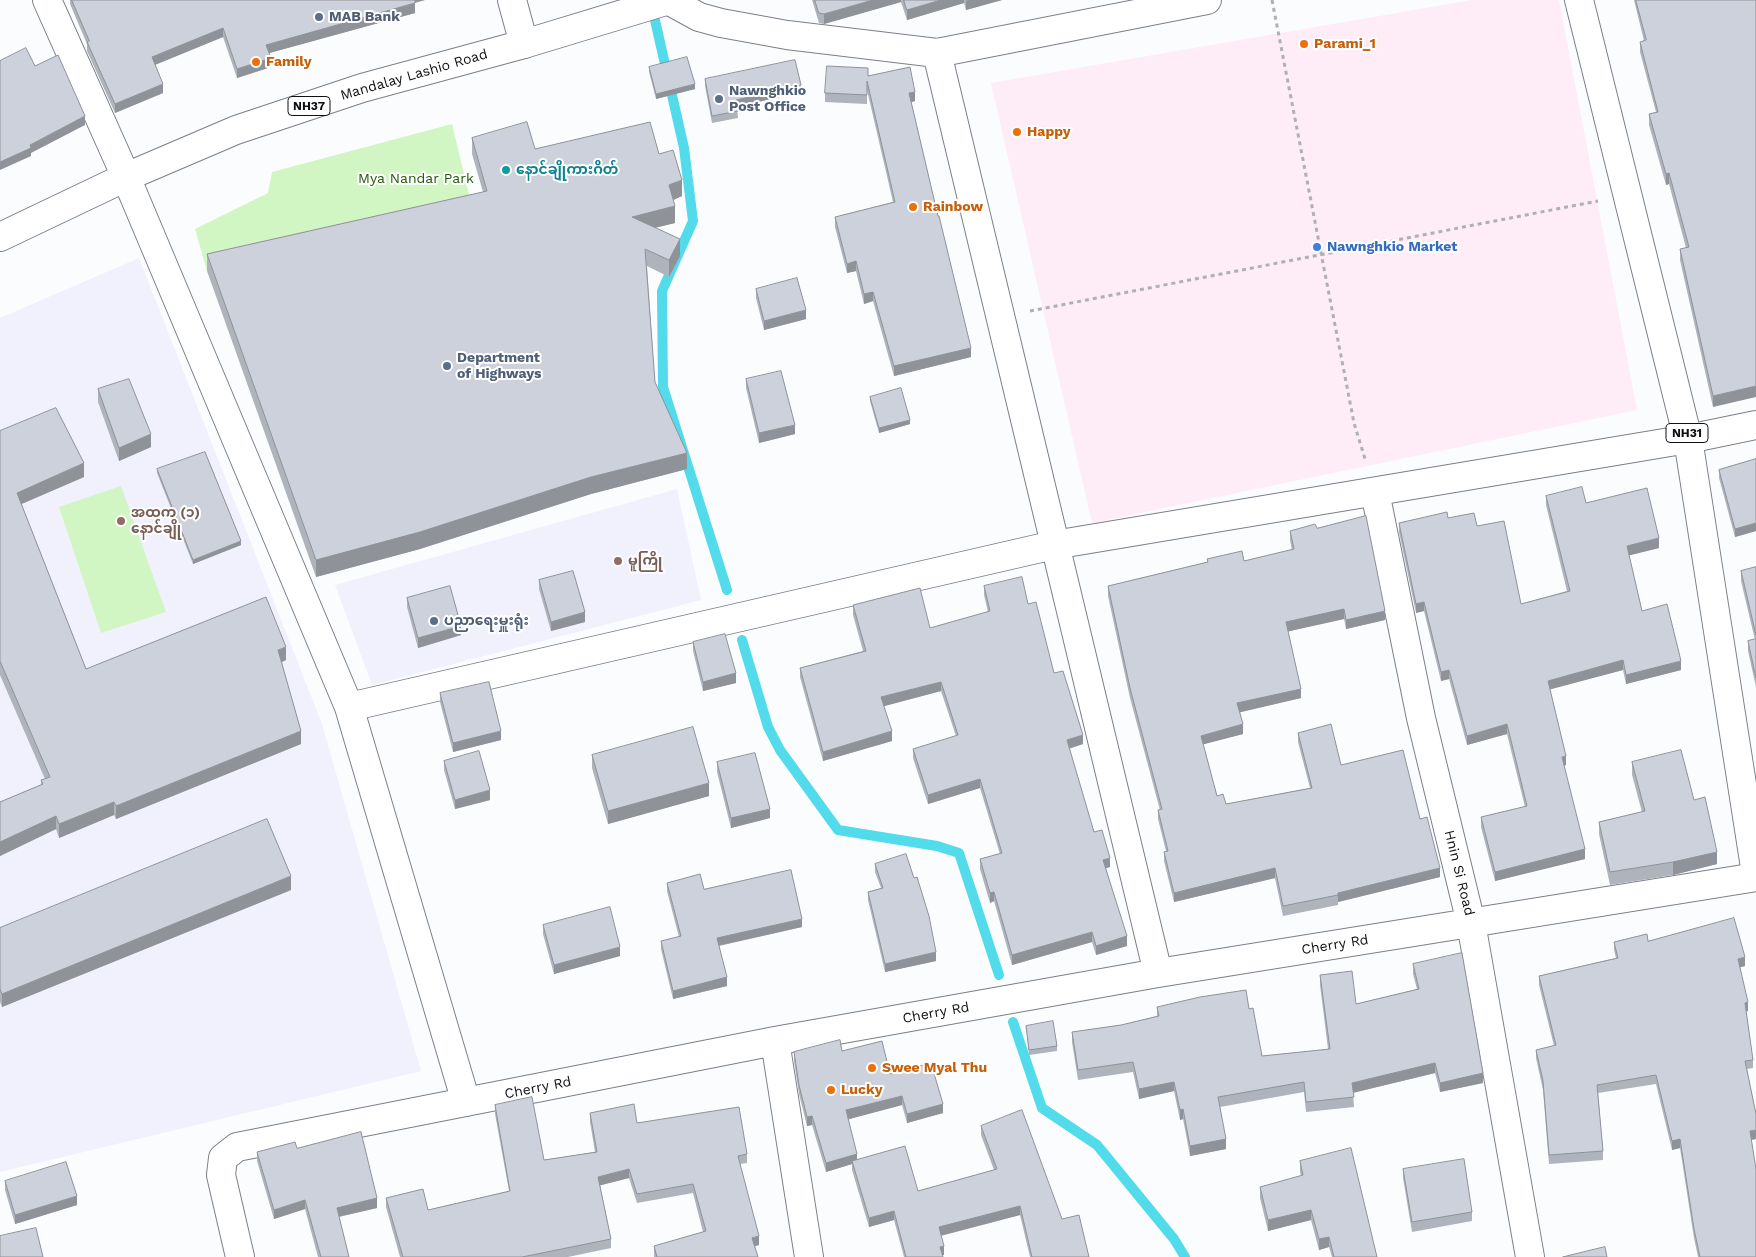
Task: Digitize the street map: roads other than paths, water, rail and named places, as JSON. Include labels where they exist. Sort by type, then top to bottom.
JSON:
[{"type":"main road","points":[[47,0],[126,177],[350,707],[466,1102]]},
{"type":"main road","points":[[512,0],[524,44]]},
{"type":"main road","points":[[668,0],[699,17],[721,23],[787,35],[937,53],[1207,0]]},
{"type":"main road","name":"Mandalay Lashio Road","points":[[0,237],[126,177],[236,130],[362,88],[524,44],[668,0]]},
{"type":"main road","name":"NH31","points":[[1579,0],[1688,439],[1756,875]]},
{"type":"main road","points":[[937,53],[1158,973]]},
{"type":"main road","points":[[350,707],[1054,545],[1688,439],[1756,425]]},
{"type":"main road","name":"Hnin Si Road","points":[[1375,492],[1421,718],[1471,923],[1530,1257]]},
{"type":"main road","name":"Cherry Rd","points":[[240,1257],[221,1176],[223,1158],[237,1147],[775,1041],[1158,973],[1756,875]]},
{"type":"main road","points":[[775,1041],[809,1257]]},
{"type":"waterway","points":[[652,7],[684,148],[693,221],[662,291],[663,387],[727,590]]},
{"type":"waterway","points":[[742,640],[768,727],[780,750],[838,830],[937,846],[959,853],[999,975]]},
{"type":"waterway","points":[[1013,1022],[1042,1108],[1097,1145],[1174,1239],[1185,1257]]},
{"type":"place","name":"MAB Bank","points":[[319,17]]},
{"type":"place","name":"Parami_1","points":[[1304,44]]},
{"type":"place","name":"Family","points":[[256,62]]},
{"type":"place","name":"Nawnghkio Post Office","points":[[719,99]]},
{"type":"place","name":"Happy","points":[[1017,132]]},
{"type":"place","name":"နောင်ချိုကားဂိတ်","points":[[506,170]]},
{"type":"place","name":"Rainbow","points":[[913,207]]},
{"type":"place","name":"Nawnghkio Market","points":[[1317,247]]},
{"type":"place","name":"Department of Highways","points":[[447,366]]},
{"type":"place","name":"အထက (၁) နောင်ချို","points":[[121,521]]},
{"type":"place","name":"မူကြို","points":[[618,561]]},
{"type":"place","name":"ပညာရေးမှူးရုံး","points":[[434,621]]},
{"type":"place","name":"Swee Myal Thu","points":[[872,1068]]},
{"type":"place","name":"Lucky","points":[[831,1090]]},
{"type":"park label","name":"Mya Nandar Park","points":[[416,179]]}]
